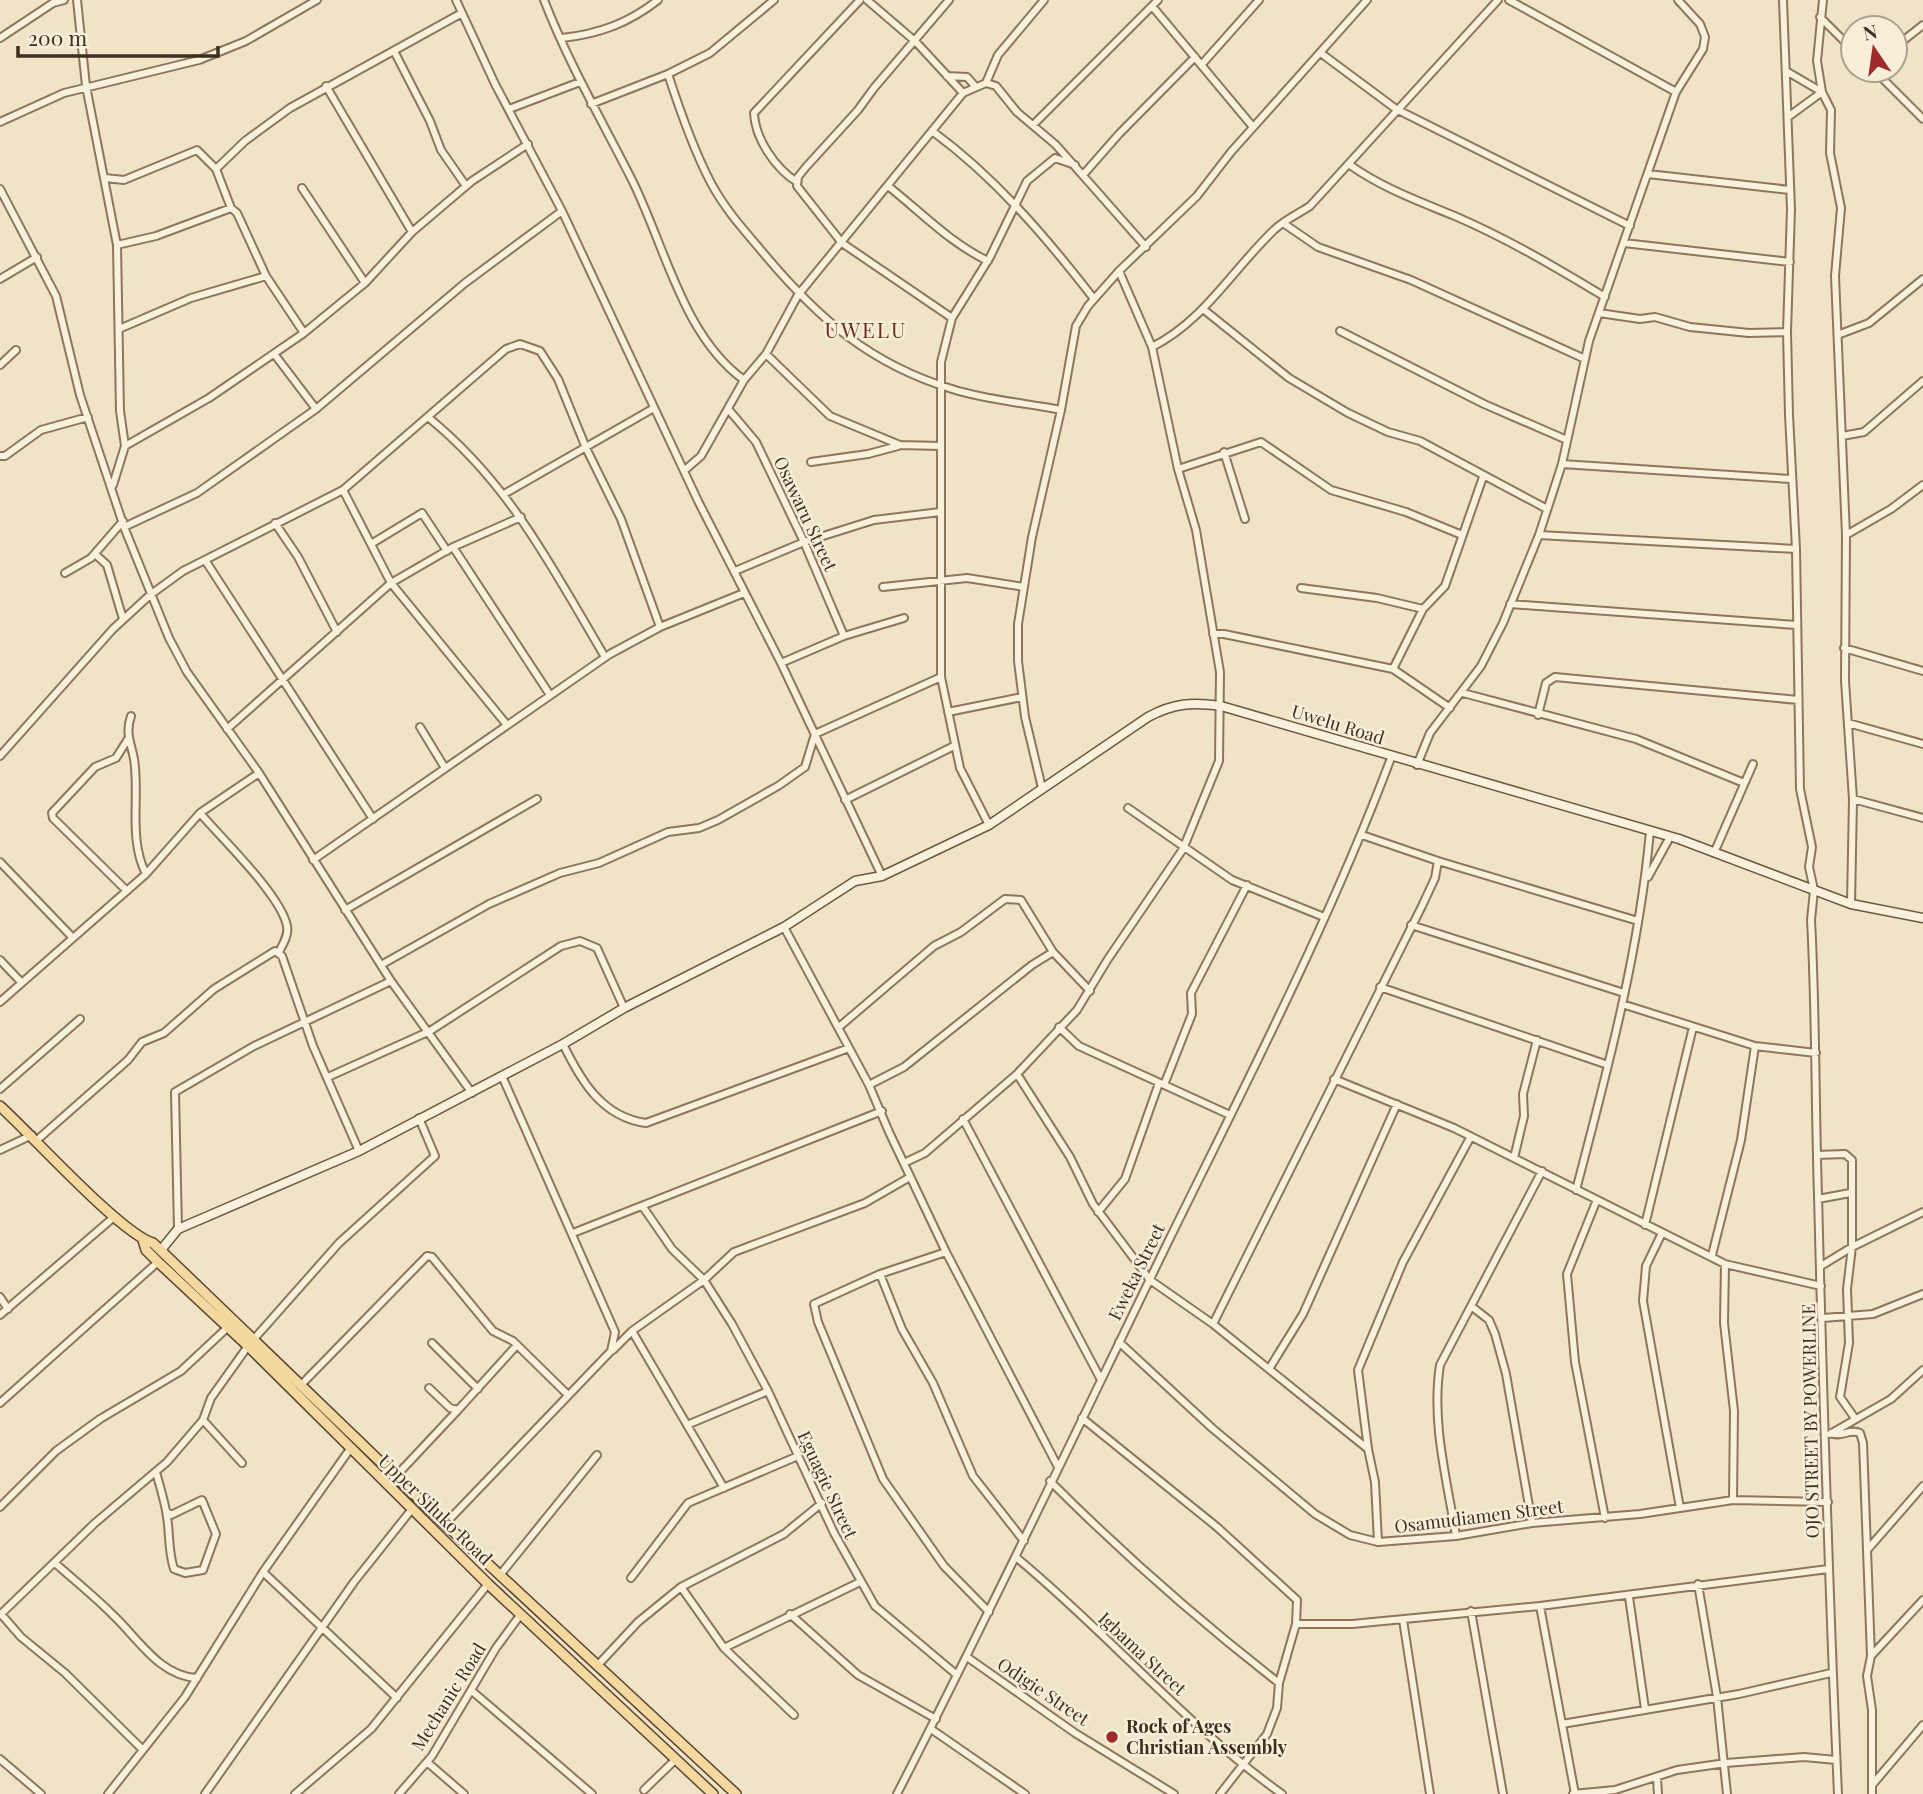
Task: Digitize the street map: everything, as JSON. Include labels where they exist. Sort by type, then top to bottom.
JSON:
[{"type":"main road","name":"Upper Siluko Road","points":[[0,1106],[114,1217],[160,1250],[350,1449],[488,1584],[713,1794]]},
{"type":"main road","name":"Upper Siluko Road","points":[[143,1240],[146,1250],[158,1262],[228,1327],[251,1343],[300,1386],[736,1794]]},
{"type":"street","points":[[0,38],[53,4],[64,0]]},
{"type":"street","points":[[77,0],[86,86],[117,245],[120,411],[125,446],[113,485]]},
{"type":"street","points":[[0,122],[86,86],[198,60],[246,41],[317,0]]},
{"type":"street","points":[[456,0],[562,211],[654,408],[781,663],[882,876]]},
{"type":"street","points":[[544,0],[580,82],[646,210],[672,280],[696,319],[702,338],[729,369],[744,380]]},
{"type":"street","points":[[562,38],[590,35],[616,26],[657,0]]},
{"type":"street","points":[[592,104],[668,74],[710,53],[774,0]]},
{"type":"street","points":[[860,0],[754,113],[770,155],[785,174],[797,182],[801,193],[842,243],[952,318]]},
{"type":"street","points":[[867,0],[916,42],[963,93]]},
{"type":"street","points":[[797,182],[806,167],[916,42],[949,0]]},
{"type":"street","points":[[986,82],[998,55],[1044,0]]},
{"type":"street","points":[[1034,125],[1158,0]]},
{"type":"street","points":[[1203,63],[1259,0]]},
{"type":"street","points":[[1041,788],[1022,697],[1018,624],[1032,537],[1061,410],[1076,326],[1094,299],[1119,271],[1197,196],[1254,127],[1322,54],[1367,0]]},
{"type":"street","points":[[1152,347],[1177,334],[1283,223],[1310,206],[1498,0]]},
{"type":"street","points":[[1509,0],[1676,92]]},
{"type":"street","points":[[1417,765],[1430,733],[1481,666],[1539,535],[1562,464],[1599,313],[1676,92],[1703,49],[1705,37],[1700,24],[1678,0]]},
{"type":"street","points":[[1783,0],[1790,190],[1787,332],[1796,549],[1800,789],[1812,848],[1810,867],[1814,890],[1811,920],[1821,1286]]},
{"type":"street","points":[[1823,0],[1817,61],[1822,92],[1831,110],[1830,153],[1841,208],[1835,276],[1840,334],[1846,535],[1844,648],[1853,799],[1851,904]]},
{"type":"street","points":[[1152,6],[1203,63],[1254,127]]},
{"type":"street","points":[[216,169],[245,141],[326,86],[462,13]]},
{"type":"street","points":[[1820,17],[1839,36]]},
{"type":"street","points":[[1909,36],[1923,25]]},
{"type":"street","points":[[394,51],[430,121],[441,150],[466,186]]},
{"type":"street","points":[[1322,54],[1396,109],[1630,226]]},
{"type":"street","points":[[1083,175],[1119,134],[1195,57]]},
{"type":"street","points":[[1786,71],[1822,92]]},
{"type":"street","points":[[668,74],[688,133],[710,182],[732,219],[798,295],[832,327],[867,350],[940,385],[961,392],[1061,410]]},
{"type":"street","points":[[947,76],[967,77],[975,86]]},
{"type":"street","points":[[509,109],[580,82]]},
{"type":"street","points":[[686,469],[701,456],[744,380],[766,354],[798,295],[963,93],[975,86],[986,82],[996,86],[1017,112],[1075,165],[1146,247]]},
{"type":"street","points":[[1888,84],[1923,119]]},
{"type":"street","points":[[326,86],[412,232]]},
{"type":"street","points":[[1788,117],[1822,92]]},
{"type":"street","points":[[932,131],[981,169],[1014,208],[1058,252],[1094,299]]},
{"type":"street","points":[[125,446],[275,355],[365,283],[412,232],[466,186],[528,144]]},
{"type":"street","points":[[1055,158],[1056,145]]},
{"type":"street","points":[[105,177],[124,180],[197,149],[216,169],[231,208],[237,213],[266,276],[304,333]]},
{"type":"street","points":[[1055,158],[1075,165]]},
{"type":"street","points":[[989,825],[968,787],[954,746],[941,677],[940,362],[952,318],[988,261],[1014,208],[1034,173],[1055,158]]},
{"type":"street","points":[[1350,165],[1402,197],[1457,218],[1539,257],[1605,297]]},
{"type":"street","points":[[1648,174],[1790,190]]},
{"type":"street","points":[[888,186],[921,210],[948,237],[988,261]]},
{"type":"street","points":[[302,188],[365,283]]},
{"type":"street","points":[[0,189],[56,296],[88,417],[124,524],[150,595],[187,672],[259,773],[391,981],[430,1031],[472,1093]]},
{"type":"street","points":[[117,245],[156,236],[231,208]]},
{"type":"street","points":[[65,573],[95,554],[124,524],[197,493],[316,409],[465,283],[562,211]]},
{"type":"street","points":[[1283,223],[1318,247],[1411,280],[1586,359]]},
{"type":"street","points":[[1624,243],[1688,253],[1790,262]]},
{"type":"street","points":[[0,279],[37,257]]},
{"type":"street","points":[[904,1163],[925,1153],[1017,1074],[1077,1010],[1108,958],[1184,849],[1219,761],[1220,672],[1196,530],[1178,469],[1152,347],[1119,271]]},
{"type":"street","points":[[119,329],[191,298],[266,276]]},
{"type":"street","points":[[1840,334],[1875,318],[1923,279]]},
{"type":"street","points":[[1203,309],[1289,378],[1348,413],[1388,432],[1420,441],[1547,509]]},
{"type":"street","points":[[1599,313],[1640,319],[1655,317],[1690,327],[1787,332]]},
{"type":"street","points":[[1340,331],[1484,404],[1567,440]]},
{"type":"street","points":[[0,756],[123,620],[150,595],[205,560],[343,491],[506,349],[520,344],[540,351],[558,379],[586,448],[621,519],[660,627]]},
{"type":"street","points":[[0,365],[16,350]]},
{"type":"street","points":[[766,354],[830,416],[900,445]]},
{"type":"street","points":[[275,355],[316,409]]},
{"type":"street","points":[[1842,436],[1864,432],[1923,382]]},
{"type":"street","points":[[505,494],[654,408]]},
{"type":"street","name":"Osawaru Street","points":[[729,410],[757,442],[844,636]]},
{"type":"street","points":[[0,456],[5,456],[41,430],[88,417]]},
{"type":"street","points":[[429,418],[455,439],[505,494],[605,657]]},
{"type":"street","points":[[1178,469],[1261,442],[1331,490],[1406,512],[1462,535]]},
{"type":"street","points":[[811,462],[868,454],[900,445],[941,446]]},
{"type":"street","points":[[1224,452],[1245,519]]},
{"type":"street","points":[[1562,464],[1791,479]]},
{"type":"street","points":[[1393,669],[1423,609],[1445,586],[1483,477]]},
{"type":"street","points":[[1846,535],[1891,509],[1923,485]]},
{"type":"street","points":[[343,491],[391,583],[507,725]]},
{"type":"street","points":[[735,571],[804,542],[874,520],[940,512]]},
{"type":"street","points":[[371,544],[422,513],[450,549],[550,695]]},
{"type":"street","points":[[227,729],[281,678],[391,583],[450,549],[520,517]]},
{"type":"street","points":[[275,523],[298,556],[337,632]]},
{"type":"street","points":[[1539,535],[1796,549]]},
{"type":"street","points":[[95,554],[107,565],[123,620]]},
{"type":"street","points":[[205,560],[373,819]]},
{"type":"street","points":[[883,587],[967,578],[1024,587]]},
{"type":"street","points":[[1301,588],[1377,598],[1423,609]]},
{"type":"street","points":[[313,860],[605,657],[660,627],[744,593]]},
{"type":"street","points":[[1510,604],[1796,625]]},
{"type":"street","points":[[781,663],[844,636],[904,618]]},
{"type":"street","points":[[1213,634],[1393,669],[1450,708]]},
{"type":"street","points":[[1844,648],[1923,671]]},
{"type":"street","points":[[381,965],[513,894],[560,873],[599,863],[668,832],[699,828],[718,820],[778,786],[805,767],[815,734],[941,677]]},
{"type":"street","points":[[1538,715],[1546,683],[1555,677],[1798,699]]},
{"type":"street","points":[[1463,693],[1636,739],[1744,783]]},
{"type":"street","points":[[948,712],[1022,697]]},
{"type":"street","name":"Uwelu Road","points":[[178,1229],[359,1151],[563,1044],[624,1008],[784,927],[855,881],[882,876],[989,825],[1041,788],[1170,705],[1192,702],[1221,706],[1391,758],[1670,837],[1851,904],[1923,918]]},
{"type":"street","points":[[131,716],[128,739],[134,759],[135,815],[146,874]]},
{"type":"street","points":[[1848,723],[1923,744]]},
{"type":"street","points":[[420,727],[445,768]]},
{"type":"street","points":[[127,891],[52,813],[95,767],[116,758],[128,739]]},
{"type":"street","points":[[845,800],[954,746]]},
{"type":"street","name":"Eweka Street","points":[[897,1794],[1017,1558],[1050,1481],[1230,1115],[1362,835],[1391,758]]},
{"type":"street","points":[[1714,853],[1753,764]]},
{"type":"street","points":[[0,1002],[146,874],[200,813],[259,773]]},
{"type":"street","points":[[345,910],[537,799]]},
{"type":"street","points":[[1853,799],[1923,818]]},
{"type":"street","points":[[1128,808],[1232,880],[1324,916]]},
{"type":"street","points":[[200,813],[259,880],[283,917],[287,935],[279,952],[305,1024],[359,1151]]},
{"type":"street","points":[[1576,1190],[1622,1004],[1645,882],[1650,831]]},
{"type":"street","points":[[1362,835],[1438,862],[1638,921]]},
{"type":"street","points":[[1645,882],[1670,837]]},
{"type":"street","points":[[0,862],[73,938]]},
{"type":"street","points":[[1213,1324],[1435,877],[1438,862]]},
{"type":"street","points":[[1098,1212],[1125,1180],[1161,1084],[1192,1014],[1191,993],[1247,885]]},
{"type":"street","points":[[839,1027],[934,946],[961,932],[1005,899],[1021,900],[1053,952],[1090,991]]},
{"type":"street","points":[[1411,925],[1624,993]]},
{"type":"street","points":[[784,927],[869,1085],[882,1111],[888,1132],[946,1252],[1058,1467]]},
{"type":"street","points":[[328,1077],[430,1031],[561,946],[580,941],[597,948],[624,1008]]},
{"type":"street","points":[[0,1150],[35,1138],[128,1060],[142,1042],[164,1033],[214,989],[269,953],[279,952]]},
{"type":"street","points":[[869,1085],[904,1067],[1032,965],[1053,952]]},
{"type":"street","points":[[0,960],[21,982]]},
{"type":"street","points":[[160,1250],[178,1229],[175,1091],[254,1046],[391,981]]},
{"type":"street","points":[[1380,987],[1608,1065]]},
{"type":"street","points":[[1622,1004],[1755,1046],[1816,1053]]},
{"type":"street","points":[[0,1089],[80,1019]]},
{"type":"street","points":[[1059,1027],[1079,1046],[1230,1115]]},
{"type":"street","points":[[1645,1225],[1693,1027]]},
{"type":"street","points":[[1514,1158],[1524,1116],[1523,1094],[1537,1040]]},
{"type":"street","points":[[563,1044],[577,1072],[604,1105],[625,1120],[646,1123],[849,1048]]},
{"type":"street","points":[[1712,1255],[1741,1140],[1752,1086],[1755,1046]]},
{"type":"street","points":[[1017,1074],[1070,1157],[1098,1212],[1150,1280],[1213,1324],[1368,1449]]},
{"type":"street","points":[[502,1076],[615,1332],[611,1352]]},
{"type":"street","name":"OJO STREET BY POWERLINE","points":[[1334,1079],[1454,1128],[1542,1171],[1596,1202],[1712,1255],[1725,1264],[1821,1286],[1829,1434],[1828,1569],[1838,1794]]},
{"type":"street","points":[[1269,1369],[1303,1314],[1397,1104]]},
{"type":"street","points":[[573,1233],[882,1111]]},
{"type":"street","points":[[143,1750],[0,1614],[95,1523],[156,1472],[203,1420],[211,1398],[251,1343],[339,1243],[435,1156],[419,1118]]},
{"type":"street","points":[[963,1119],[1100,1378]]},
{"type":"street","points":[[1378,1542],[1375,1482],[1359,1395],[1358,1370],[1403,1262],[1470,1138]]},
{"type":"street","points":[[1817,1155],[1850,1155],[1852,1247],[1847,1289],[1847,1371],[1840,1396],[1854,1417]]},
{"type":"street","points":[[1456,1536],[1436,1392],[1440,1365],[1542,1171]]},
{"type":"street","points":[[445,1524],[567,1394],[632,1331],[704,1280],[734,1252],[864,1203],[910,1177]]},
{"type":"street","points":[[1818,1199],[1850,1193]]},
{"type":"street","points":[[1596,1202],[1567,1273],[1575,1362],[1605,1518]]},
{"type":"street","name":"Eguagie Street","points":[[643,1207],[672,1249],[704,1280],[768,1391],[860,1582],[875,1606],[957,1675]]},
{"type":"street","points":[[1821,1266],[1852,1247],[1923,1212]]},
{"type":"street","points":[[0,1315],[114,1217]]},
{"type":"street","points":[[1662,1233],[1646,1266],[1643,1301],[1681,1508]]},
{"type":"street","points":[[946,1252],[880,1274],[814,1304],[818,1322],[884,1479],[944,1566],[989,1612]]},
{"type":"street","points":[[300,1386],[379,1307],[419,1260],[427,1256],[432,1257],[493,1331],[517,1345],[567,1394]]},
{"type":"street","points":[[0,1403],[158,1262]]},
{"type":"street","points":[[1725,1264],[1724,1323],[1734,1411],[1733,1500]]},
{"type":"street","points":[[880,1274],[902,1329],[933,1383],[973,1476],[1024,1541]]},
{"type":"street","points":[[1824,1318],[1873,1314],[1923,1294]]},
{"type":"street","points":[[0,1297],[8,1309]]},
{"type":"street","points":[[1471,1306],[1489,1320],[1495,1334],[1506,1374],[1532,1523]]},
{"type":"street","points":[[0,1507],[56,1451],[100,1419],[181,1371],[228,1327]]},
{"type":"street","points":[[632,1331],[724,1488]]},
{"type":"street","name":"Osamudiamen Street","points":[[1119,1342],[1212,1428],[1315,1514],[1350,1535],[1378,1542],[1456,1536],[1532,1523],[1605,1518],[1733,1500],[1828,1502]]},
{"type":"street","points":[[432,1343],[478,1389]]},
{"type":"street","points":[[396,1476],[517,1345]]},
{"type":"street","points":[[1829,1434],[1854,1417],[1891,1399],[1923,1370]]},
{"type":"street","points":[[429,1388],[450,1408],[458,1409]]},
{"type":"street","points":[[687,1424],[768,1391]]},
{"type":"street","points":[[1825,1397],[1840,1396]]},
{"type":"street","points":[[1082,1418],[1217,1527],[1293,1593],[1297,1600],[1296,1624],[1279,1683],[1277,1708],[1267,1734],[1220,1794]]},
{"type":"street","points":[[203,1420],[242,1463]]},
{"type":"street","points":[[1829,1434],[1838,1435],[1854,1430],[1862,1436],[1871,1656],[1867,1676],[1872,1710],[1872,1794]]},
{"type":"street","points":[[108,1794],[197,1678],[263,1572],[350,1449]]},
{"type":"street","points":[[500,1575],[597,1455]]},
{"type":"street","points":[[631,1578],[688,1503],[798,1457]]},
{"type":"street","points":[[156,1472],[166,1511],[168,1548],[174,1569],[185,1573],[203,1570],[216,1534],[202,1500],[172,1515],[166,1511]]},
{"type":"street","points":[[1050,1481],[1135,1565],[1279,1683]]},
{"type":"street","points":[[1868,1549],[1923,1486]]},
{"type":"street","points":[[597,1665],[638,1622],[681,1587],[784,1534],[821,1503]]},
{"type":"street","points":[[205,1794],[322,1627],[412,1509]]},
{"type":"street","name":"Igbama Street","points":[[1017,1558],[1244,1765],[1282,1794]]},
{"type":"street","points":[[55,1563],[115,1616],[155,1660],[179,1675],[197,1678]]},
{"type":"street","points":[[1296,1624],[1404,1620],[1471,1611],[1629,1597],[1698,1584],[1828,1569]]},
{"type":"street","points":[[263,1572],[397,1698]]},
{"type":"street","points":[[724,1648],[860,1582]]},
{"type":"street","points":[[295,1794],[371,1729],[429,1653],[488,1584]]},
{"type":"street","points":[[1698,1584],[1717,1697],[1726,1763],[1727,1794]]},
{"type":"street","points":[[681,1587],[724,1648],[794,1715]]},
{"type":"street","points":[[1629,1597],[1646,1709]]},
{"type":"street","points":[[1871,1656],[1923,1601]]},
{"type":"street","points":[[1541,1606],[1574,1794],[1615,1790],[1677,1770],[1726,1763],[1804,1757],[1836,1760]]},
{"type":"street","points":[[1471,1611],[1503,1794]]},
{"type":"street","name":"Mechanic Road","points":[[399,1794],[427,1762],[496,1648],[521,1614]]},
{"type":"street","points":[[790,1614],[858,1675],[936,1719]]},
{"type":"street","points":[[1404,1620],[1430,1794]]},
{"type":"street","name":"Odigie Street","points":[[967,1657],[1075,1733],[1174,1794]]},
{"type":"street","points":[[1562,1724],[1717,1697],[1831,1673]]},
{"type":"street","points":[[472,1691],[592,1794]]},
{"type":"street","points":[[1873,1784],[1923,1725]]},
{"type":"street","points":[[931,1729],[1026,1794]]},
{"type":"street","points":[[644,1790],[676,1759]]},
{"type":"street","points":[[427,1762],[464,1794]]},
{"type":"street","points":[[1,1763],[41,1794]]},
{"type":"street","points":[[1657,1778],[1658,1794]]},
{"type":"place","name":"Rock of Ages Christian Assembly","points":[[1112,1737]]},
{"type":"district","name":"UWELU","points":[[866,331]]}]
